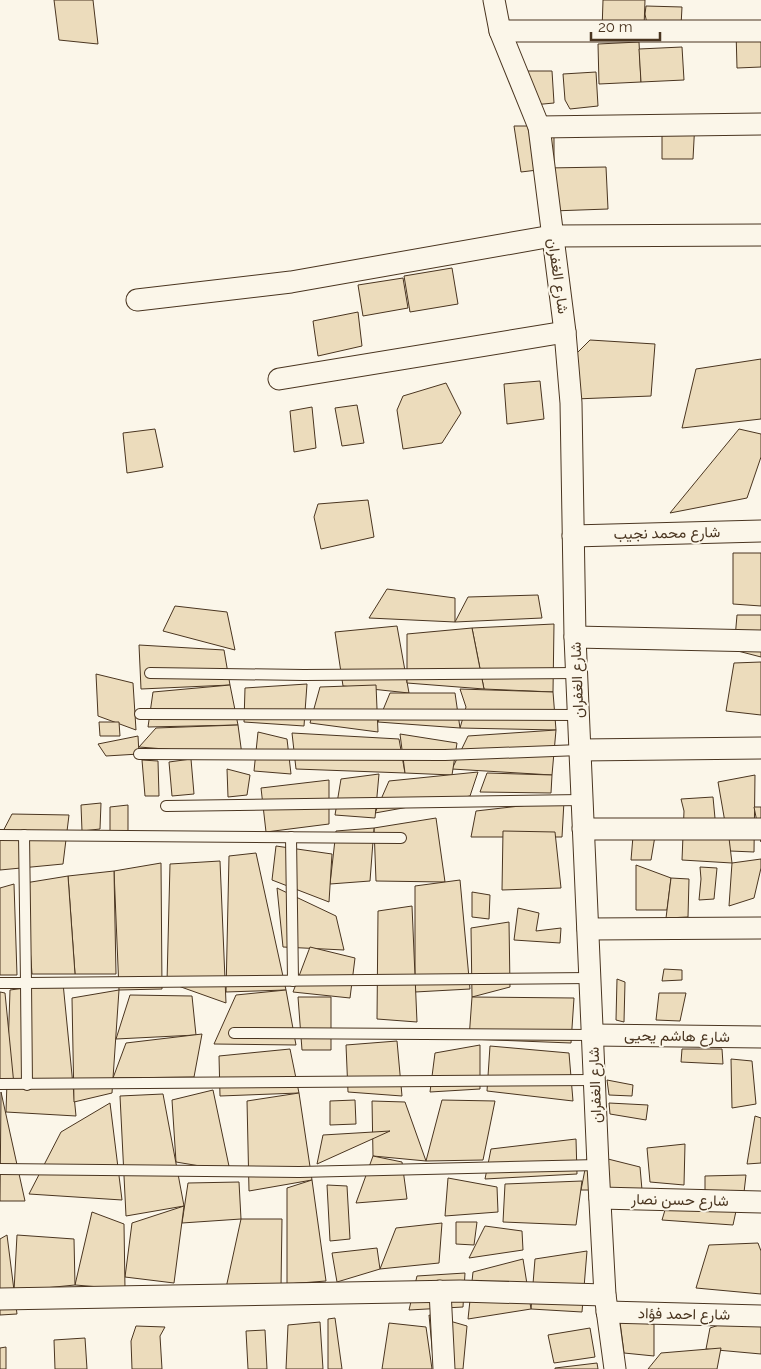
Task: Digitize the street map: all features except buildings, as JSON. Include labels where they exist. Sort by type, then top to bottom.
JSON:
[{"type":"street","name":"شارع الغفران","points":[[494,0],[500,31],[539,126],[565,332],[571,404],[575,637],[598,1165],[606,1304],[615,1369]]},
{"type":"street","points":[[500,31],[761,31]]},
{"type":"street","points":[[539,126],[761,124]]},
{"type":"street","points":[[137,300],[290,282],[552,236],[761,235]]},
{"type":"street","points":[[279,379],[565,332]]},
{"type":"street","name":"شارع محمد نجيب","points":[[573,536],[761,531]]},
{"type":"street","points":[[575,637],[761,641]]},
{"type":"street","points":[[580,750],[761,748]]},
{"type":"street","points":[[583,829],[761,829]]},
{"type":"street","points":[[588,928],[761,928]]},
{"type":"street","name":"شارع هاشم يحيى","points":[[593,1035],[761,1036]]},
{"type":"street","name":"شارع حسن نصار","points":[[600,1198],[761,1202]]},
{"type":"street","points":[[440,1292],[444,1369]]},
{"type":"street","name":"شارع احمد فؤاد","points":[[0,1299],[440,1292],[761,1316]]},
{"type":"lane","points":[[150,674],[577,673]]},
{"type":"lane","points":[[140,714],[578,715]]},
{"type":"lane","points":[[140,754],[445,755],[580,750]]},
{"type":"lane","points":[[166,806],[582,800]]},
{"type":"lane","points":[[0,835],[401,838]]},
{"type":"lane","points":[[24,835],[27,1085]]},
{"type":"lane","points":[[291,837],[293,981]]},
{"type":"lane","points":[[0,983],[341,982],[590,978]]},
{"type":"lane","points":[[234,1033],[593,1035]]},
{"type":"lane","points":[[0,1084],[594,1080]]},
{"type":"lane","points":[[0,1169],[299,1172],[598,1165]]}]
